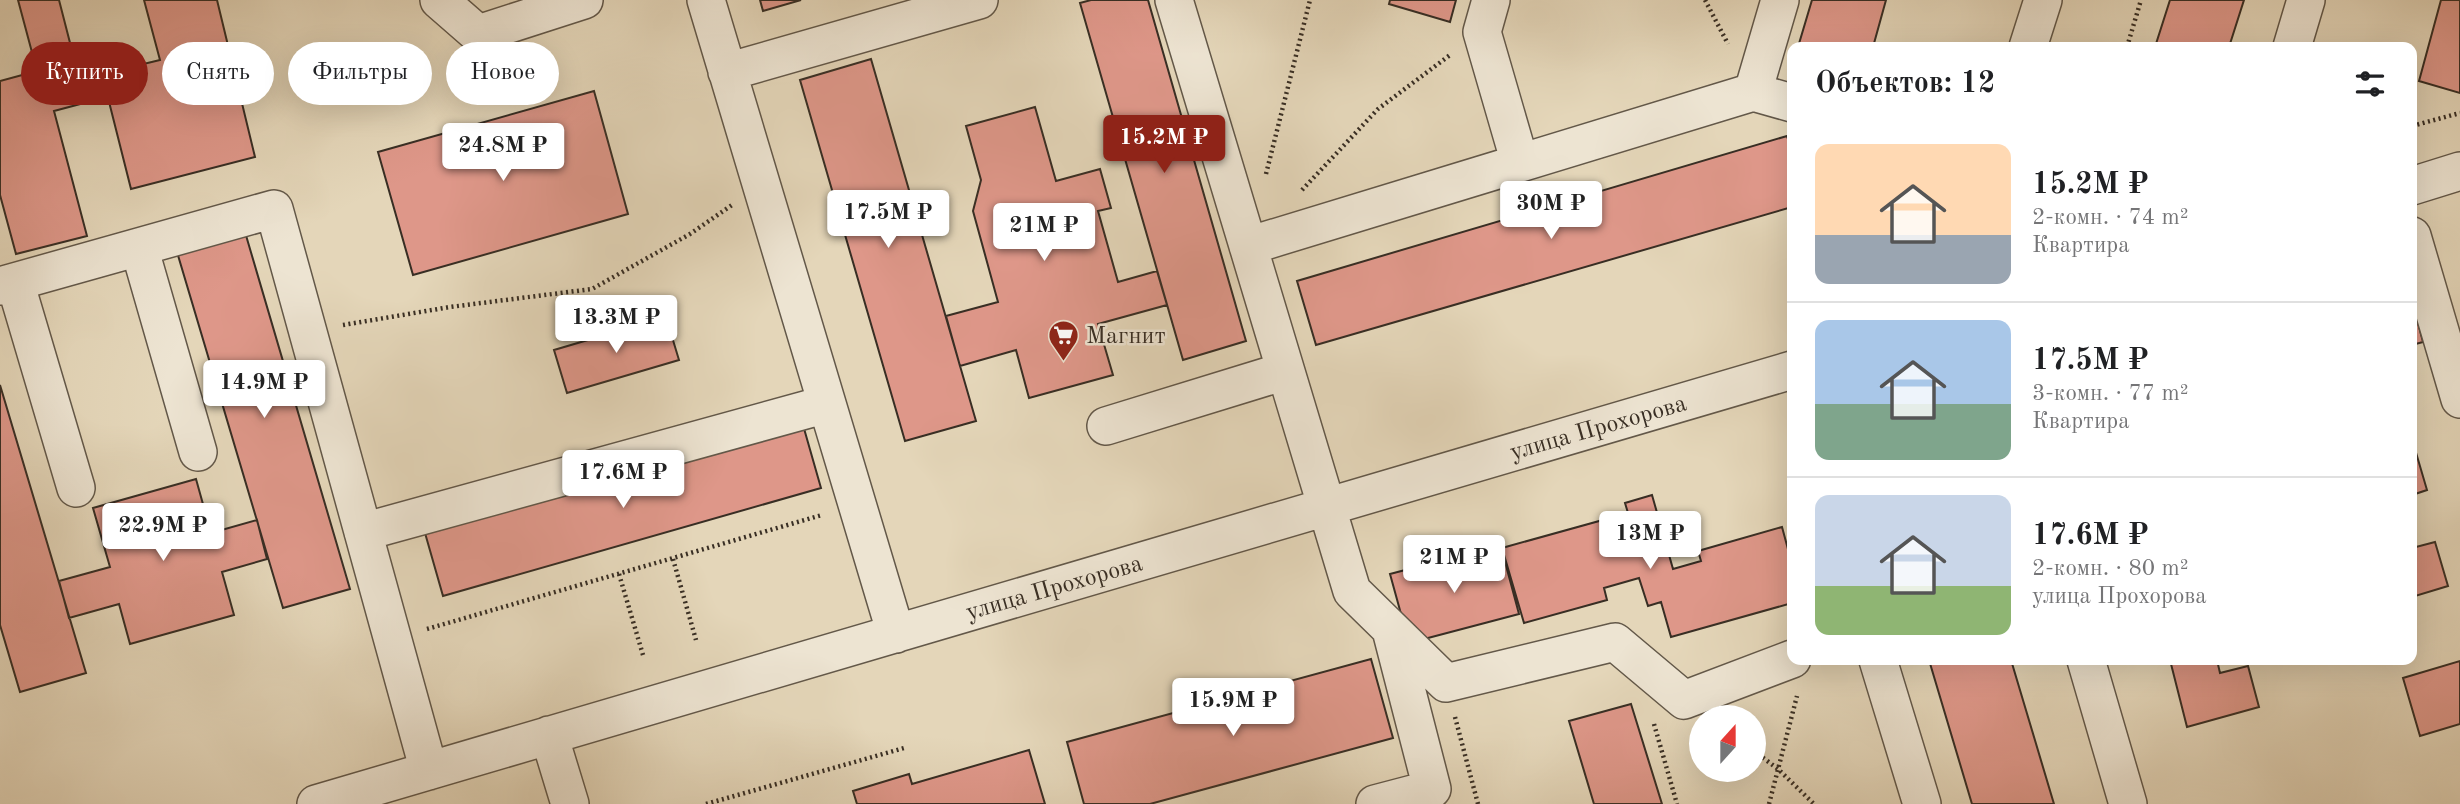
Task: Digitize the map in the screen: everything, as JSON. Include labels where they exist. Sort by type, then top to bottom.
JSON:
[{"type":"street","points":[[439,0],[478,34],[584,0]]},
{"type":"street","points":[[706,0],[896,634]]},
{"type":"street","points":[[727,72],[979,0]]},
{"type":"street","points":[[1174,0],[1352,591],[1446,683],[1615,642],[1684,699],[1796,672]]},
{"type":"street","points":[[1753,92],[1780,0]]},
{"type":"street","points":[[2030,42],[2043,0]]},
{"type":"street","points":[[2293,42],[2306,0]]},
{"type":"street","points":[[1486,16],[1520,163]]},
{"type":"street","points":[[1248,246],[1753,92],[1787,102]]},
{"type":"street","points":[[2417,184],[2460,171]]},
{"type":"street","points":[[76,488],[8,284],[274,209],[429,771]]},
{"type":"street","points":[[139,247],[198,453]]},
{"type":"street","points":[[2417,253],[2460,399]]},
{"type":"street","points":[[1105,426],[1285,371]]},
{"type":"street","name":"улица Прохорова","points":[[316,804],[1787,373]]},
{"type":"street","points":[[363,532],[827,404]]},
{"type":"street","points":[[1375,804],[1432,789],[1391,629]]},
{"type":"street","points":[[1880,665],[1922,804]]},
{"type":"street","points":[[2087,665],[2128,804]]},
{"type":"street","points":[[549,735],[570,804]]},
{"type":"path","points":[[1264,181],[1310,0]]},
{"type":"path","points":[[2128,42],[2141,0]]},
{"type":"path","points":[[1294,197],[1378,109],[1486,16]]},
{"type":"path","points":[[2417,125],[2460,113]]},
{"type":"path","points":[[308,331],[450,307],[592,289],[690,234],[761,185]]},
{"type":"path","points":[[393,639],[858,505]]},
{"type":"path","points":[[673,559],[696,640]]},
{"type":"path","points":[[619,574],[643,655]]},
{"type":"path","points":[[1769,804],[1796,672]]},
{"type":"path","points":[[1446,683],[1478,804]]},
{"type":"path","points":[[1650,712],[1677,804]]},
{"type":"path","points":[[706,804],[904,748]]},
{"type":"path","points":[[1766,760],[1814,804]]},
{"type":"building","points":[[18,0],[59,0],[70,42],[29,42]]},
{"type":"building","points":[[144,0],[217,0],[227,42],[162,42],[162,105],[242,105],[255,157],[131,189],[110,105],[148,105],[148,63],[160,60]]},
{"type":"building","points":[[760,0],[801,0],[763,11]]},
{"type":"building","points":[[1091,0],[1148,0],[1246,341],[1183,360],[1080,3]]},
{"type":"building","points":[[1390,0],[1456,0],[1450,22],[1389,4]]},
{"type":"building","points":[[1812,0],[1886,0],[1874,42],[1799,42]]},
{"type":"building","points":[[2170,0],[2244,0],[2231,42],[2157,42]]},
{"type":"building","points":[[2441,0],[2460,0],[2460,93],[2419,81]]},
{"type":"building","points":[[871,59],[976,421],[905,441],[800,80]]},
{"type":"building","points":[[21,75],[21,105],[77,105],[54,111],[87,236],[16,254],[0,195],[0,81]]},
{"type":"building","points":[[594,91],[628,214],[413,275],[378,152],[544,105],[559,105],[559,101]]},
{"type":"building","points":[[1035,107],[1056,181],[1100,169],[1111,208],[1098,211],[1118,282],[1157,271],[1167,305],[1098,324],[1113,375],[1029,398],[1016,350],[960,366],[946,316],[998,302],[973,211],[981,180],[966,126]]},
{"type":"building","points":[[1787,136],[1787,208],[1316,345],[1297,281]]},
{"type":"building","points":[[245,232],[350,589],[283,608],[177,252]]},
{"type":"building","points":[[666,317],[679,360],[567,393],[554,350]]},
{"type":"building","points":[[2417,319],[2423,342],[2417,344]]},
{"type":"building","points":[[0,385],[86,673],[20,692],[0,625]]},
{"type":"building","points":[[803,425],[821,488],[443,596],[425,533]]},
{"type":"building","points":[[2417,456],[2427,490],[2417,493]]},
{"type":"building","points":[[196,479],[211,533],[257,520],[267,559],[222,572],[234,615],[130,644],[119,604],[69,618],[59,581],[110,567],[93,508]]},
{"type":"building","points":[[1652,495],[1673,569],[1701,561],[1698,551],[1782,527],[1787,546],[1787,604],[1671,637],[1661,602],[1648,606],[1639,578],[1604,588],[1607,600],[1524,623],[1502,548],[1628,513],[1625,503]]},
{"type":"building","points":[[2435,542],[2448,586],[2417,595],[2417,547]]},
{"type":"building","points":[[1485,549],[1488,561],[1504,558],[1519,614],[1409,643],[1390,574]]},
{"type":"building","points":[[1371,659],[1393,738],[1150,804],[1084,804],[1067,742]]},
{"type":"building","points":[[2460,661],[2460,724],[2420,736],[2403,678]]},
{"type":"building","points":[[1930,665],[2012,665],[2054,804],[1972,804]]},
{"type":"building","points":[[2171,665],[2218,665],[2220,673],[2248,666],[2259,707],[2187,727]]},
{"type":"building","points":[[1631,704],[1662,804],[1594,804],[1569,721]]},
{"type":"building","points":[[1029,750],[1045,804],[857,804],[853,791],[909,774],[912,784]]},
{"type":"place","name":"Магнит","points":[[1063,362]]}]
